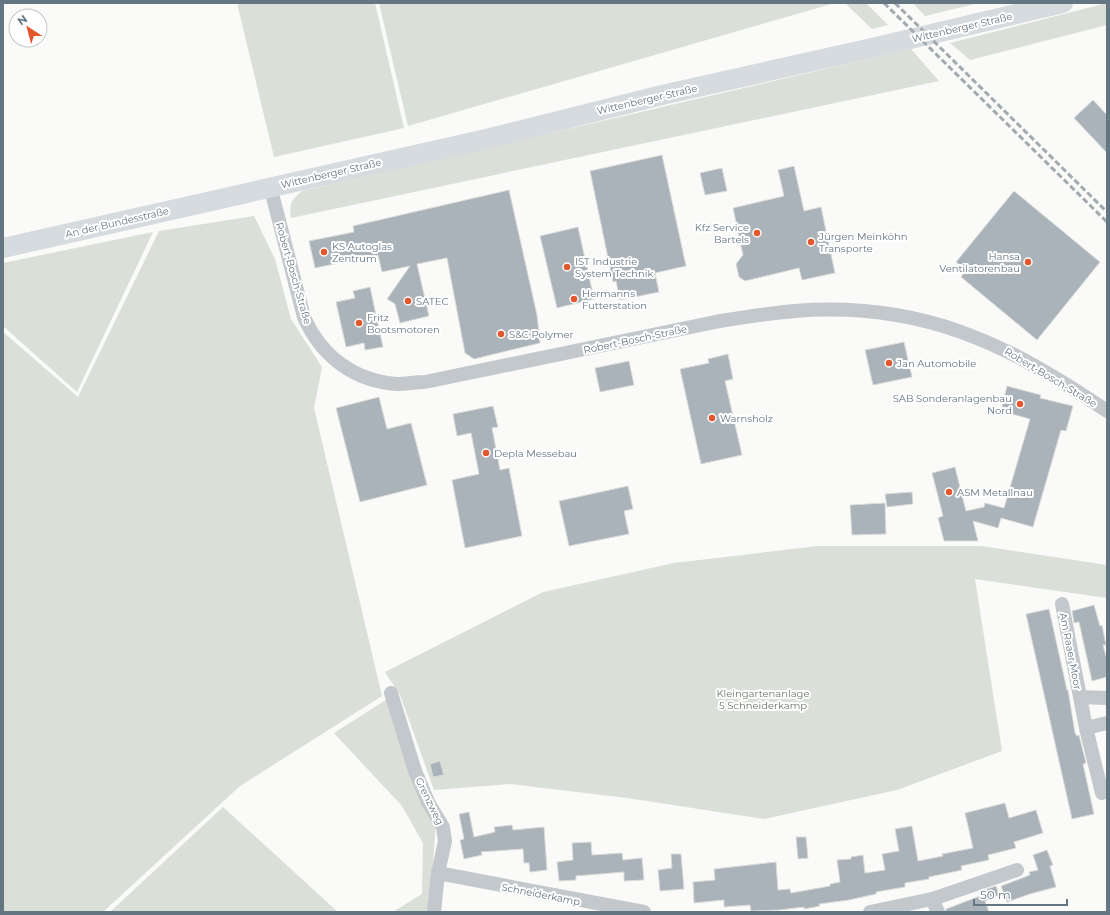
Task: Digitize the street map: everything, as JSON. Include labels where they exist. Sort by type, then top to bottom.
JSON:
[{"type":"main road","name":"Wittenberger Straße","points":[[230,196],[486,138],[662,95],[1063,3]]},
{"type":"main road","name":"An der Bundesstraße","points":[[3,248],[230,196]]},
{"type":"street","name":"Robert-Bosch-Straße","points":[[270,186],[304,318],[311,333],[323,350],[337,362],[375,379],[397,384],[425,382],[720,321],[767,314],[797,311],[866,312],[927,320],[963,332],[1000,347],[1035,365],[1107,411]]},
{"type":"street","name":"Am Raaer Moor","points":[[1062,604],[1086,728],[1102,793]]},
{"type":"street","name":"Grenzweg","points":[[391,693],[415,772],[428,802],[443,827],[445,841],[438,874],[434,912]]},
{"type":"street","name":"Am Raaer Moor","points":[[1080,697],[1107,698]]},
{"type":"street","points":[[1086,728],[1107,723]]},
{"type":"street","points":[[870,912],[932,899],[1017,870]]},
{"type":"street","name":"Schneiderkamp","points":[[438,874],[644,912]]},
{"type":"street","points":[[932,899],[938,912]]},
{"type":"green space","points":[[237,3],[375,3],[404,128],[274,157]]},
{"type":"green space","points":[[379,3],[835,3],[408,126]]},
{"type":"green space","points":[[845,3],[866,3],[888,25],[872,29]]},
{"type":"green space","points":[[913,3],[979,3],[925,16]]},
{"type":"green space","points":[[1107,3],[1107,25],[970,60],[950,43]]},
{"type":"green space","points":[[911,49],[939,81],[291,218],[290,209],[292,203],[295,197],[302,191]]},
{"type":"green space","points":[[254,216],[275,259],[291,319],[322,367],[314,408],[382,696],[240,786],[103,912],[3,912],[3,332],[78,397],[159,231]]},
{"type":"green space","points":[[153,232],[77,392],[3,326],[3,263]]},
{"type":"green space","name":"Kleingartenanlage 5 Schneiderkamp","points":[[818,546],[981,546],[1107,565],[1107,598],[975,579],[1002,751],[897,790],[764,819],[627,798],[510,784],[434,790],[400,695],[385,672],[543,592],[674,563]]},
{"type":"green space","points":[[389,698],[436,824],[429,912],[393,912],[422,894],[423,843],[402,806],[334,733]]},
{"type":"green space","points":[[223,807],[338,912],[110,912]]},
{"type":"building","points":[[1093,100],[1107,115],[1107,153],[1074,118]]},
{"type":"building","points":[[662,155],[686,266],[655,273],[659,292],[620,300],[616,281],[613,282],[590,171]]},
{"type":"building","points":[[794,166],[804,211],[821,207],[835,273],[802,280],[799,268],[745,281],[739,277],[736,264],[743,255],[733,208],[784,196],[778,170]]},
{"type":"building","points":[[722,168],[727,191],[705,195],[700,173]]},
{"type":"building","points":[[509,190],[537,315],[540,343],[474,359],[465,353],[447,258],[417,264],[429,316],[400,323],[395,304],[387,299],[410,266],[382,272],[378,255],[315,268],[309,241],[354,232],[353,226]]},
{"type":"building","name":"Hansa Ventilatorenbau","points":[[1014,191],[1100,262],[1037,340],[961,277],[966,270],[956,262]]},
{"type":"building","name":"IST Industrie System Technik","points":[[578,227],[594,299],[557,308],[540,236]]},
{"type":"building","name":"Fritz Bootsmotoren","points":[[370,287],[383,347],[365,350],[364,343],[346,347],[336,302],[355,298],[353,291]]},
{"type":"building","name":"Jan Automobile","points":[[904,342],[912,377],[873,385],[865,350]]},
{"type":"building","name":"Warnsholz","points":[[728,354],[733,379],[725,381],[742,455],[701,464],[680,369],[709,363],[708,359]]},
{"type":"building","points":[[629,361],[634,385],[600,392],[595,368]]},
{"type":"building","points":[[1007,386],[1041,395],[1040,398],[1073,406],[1066,431],[1061,430],[1033,527],[1001,518],[998,528],[973,521],[978,541],[944,541],[938,518],[943,516],[932,473],[955,467],[966,511],[984,507],[985,503],[1004,508],[1030,419],[1001,411]]},
{"type":"building","points":[[379,397],[387,429],[411,423],[427,485],[360,502],[336,408]]},
{"type":"building","points":[[493,406],[498,427],[492,428],[500,470],[509,468],[522,536],[465,548],[452,480],[479,474],[471,433],[457,436],[453,414]]},
{"type":"building","points":[[628,486],[633,509],[624,511],[629,534],[569,546],[559,501]]},
{"type":"building","points":[[912,492],[913,504],[887,507],[885,494]]},
{"type":"building","points":[[885,503],[886,534],[852,535],[850,505]]},
{"type":"building","points":[[1094,605],[1100,626],[1102,625],[1106,645],[1103,645],[1107,660],[1107,677],[1092,681],[1079,622],[1074,623],[1072,611]]},
{"type":"building","points":[[1049,609],[1068,690],[1075,733],[1077,736],[1079,735],[1086,763],[1083,764],[1094,814],[1072,819],[1026,614]]},
{"type":"building","points":[[440,761],[444,775],[433,777],[430,764]]},
{"type":"building","points":[[1005,803],[1009,818],[1036,810],[1043,833],[1014,842],[1016,848],[988,855],[989,860],[961,866],[962,870],[929,877],[929,879],[905,883],[905,887],[876,892],[876,894],[849,900],[819,904],[820,906],[804,909],[804,907],[751,911],[750,905],[724,907],[724,900],[694,903],[693,882],[715,880],[714,869],[776,862],[778,890],[790,889],[791,893],[830,886],[830,884],[840,882],[837,860],[851,859],[851,857],[863,855],[865,873],[885,870],[882,854],[899,851],[895,829],[912,826],[918,861],[943,856],[942,854],[973,848],[965,813]]},
{"type":"building","points":[[469,812],[474,837],[495,832],[494,827],[512,825],[513,830],[544,827],[547,870],[530,872],[529,863],[524,863],[523,849],[481,852],[482,855],[464,859],[460,840],[464,839],[459,814]]},
{"type":"building","points":[[796,837],[806,837],[808,858],[798,859]]},
{"type":"building","points":[[591,842],[592,855],[622,853],[623,860],[642,858],[644,880],[624,881],[624,872],[576,876],[576,880],[559,881],[557,862],[573,860],[572,843]]},
{"type":"building","points":[[1047,850],[1053,865],[1050,866],[1056,887],[1007,902],[1001,886],[1030,875],[1029,872],[1038,870],[1033,855]]},
{"type":"building","points":[[671,854],[681,854],[684,889],[660,891],[658,870],[672,868]]},
{"type":"building","points":[[996,886],[999,895],[985,901],[989,912],[946,912],[946,909],[980,896],[978,892]]},
{"type":"railway","points":[[884,3],[1107,222]]},
{"type":"railway","points":[[895,3],[1107,212]]},
{"type":"place","name":"Kfz Service Bartels","points":[[757,233]]},
{"type":"place","name":"Jürgen Meinköhn Transporte","points":[[811,242]]},
{"type":"place","name":"KS Autoglas Zentrum","points":[[324,252]]},
{"type":"place","name":"Hansa Ventilatorenbau","points":[[1028,262]]},
{"type":"place","name":"IST Industrie System Technik","points":[[567,267]]},
{"type":"place","name":"Hermanns Futterstation","points":[[574,299]]},
{"type":"place","name":"SATEC","points":[[408,301]]},
{"type":"place","name":"Fritz Bootsmotoren","points":[[359,323]]},
{"type":"place","name":"S&C Polymer","points":[[501,334]]},
{"type":"place","name":"Jan Automobile","points":[[889,363]]},
{"type":"place","name":"SAB Sonderanlagenbau Nord","points":[[1020,404]]},
{"type":"place","name":"Warnsholz","points":[[712,418]]},
{"type":"place","name":"Depla Messebau","points":[[486,453]]},
{"type":"place","name":"ASM Metallnau","points":[[949,492]]}]
